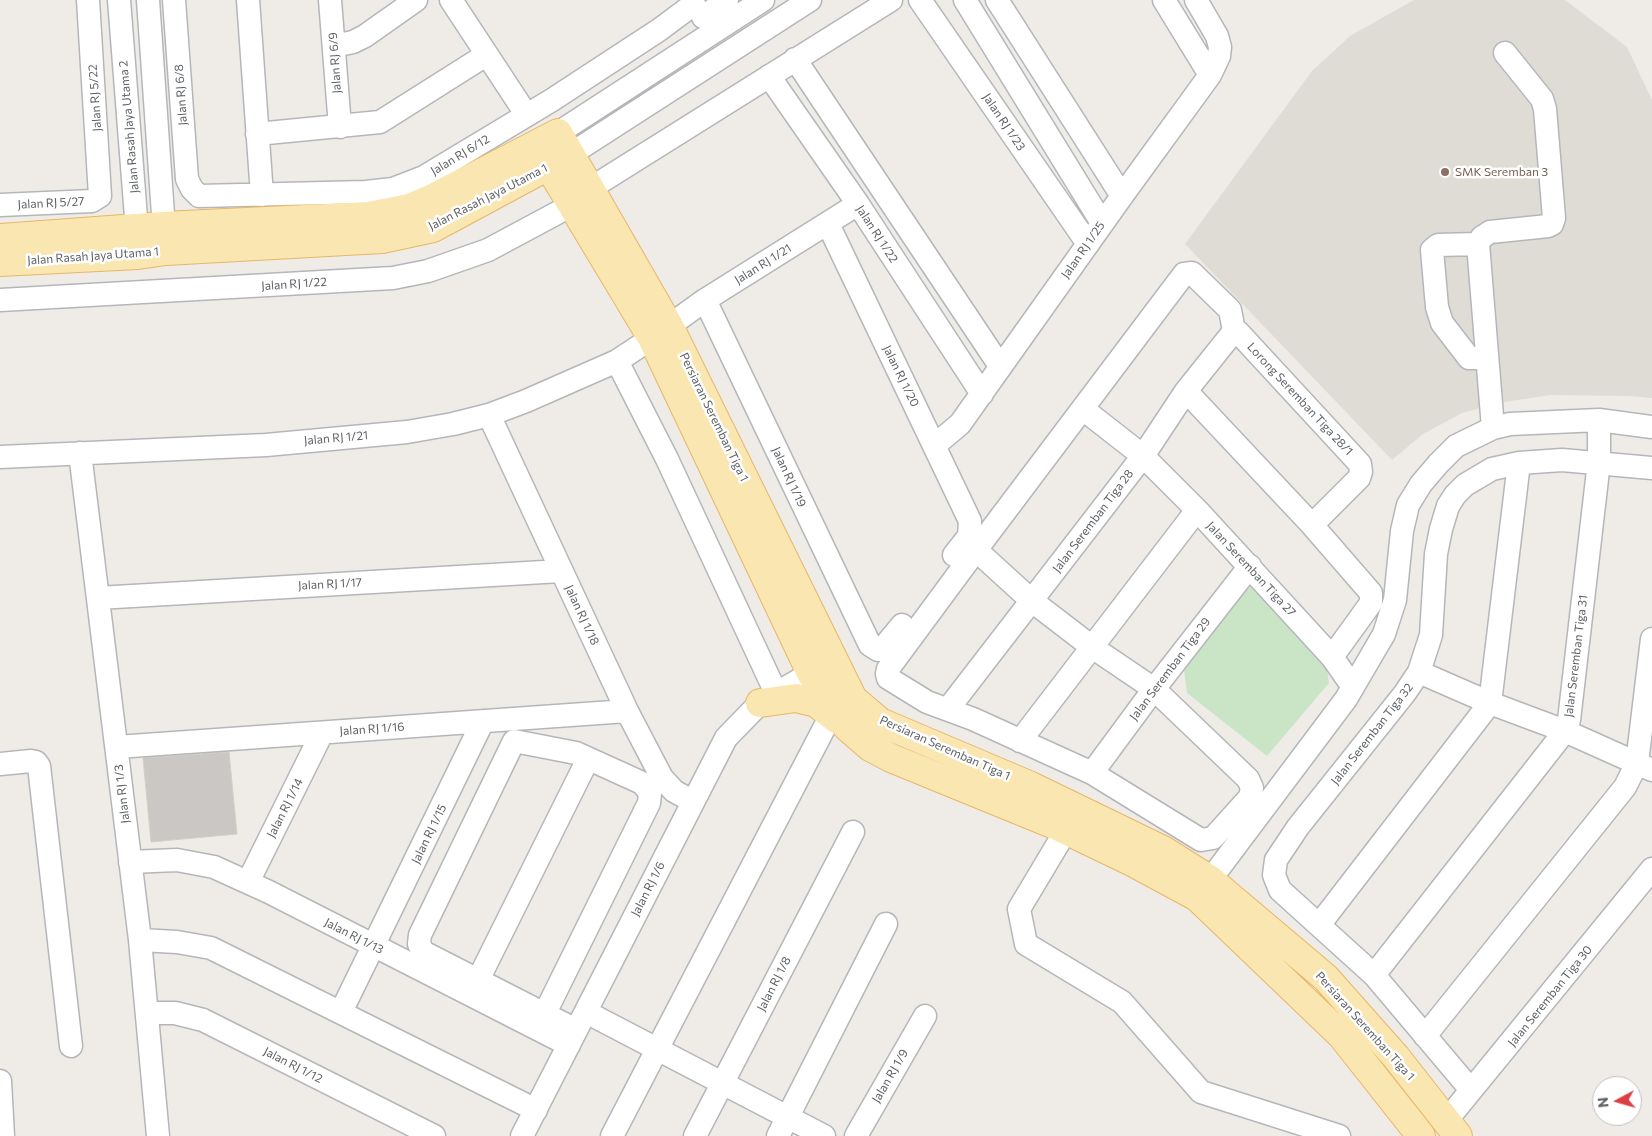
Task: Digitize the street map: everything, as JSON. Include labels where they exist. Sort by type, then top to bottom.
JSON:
[{"type":"main road","name":"Jalan Rasah Jaya Utama 1","points":[[0,238],[137,228],[165,238],[382,240],[433,228],[553,150]]},
{"type":"main road","name":"Persiaran Seremban Tiga 1","points":[[553,150],[661,332],[822,668],[839,721],[870,747],[891,758],[1163,850],[1203,888],[1342,1036],[1421,1136]]},
{"type":"main road","name":"Jalan Rasah Jaya Utama 1","points":[[0,262],[138,254],[165,238]]},
{"type":"main road","name":"Persiaran Seremban Tiga 1","points":[[822,668],[852,698],[880,722],[1031,786],[1073,820]]},
{"type":"main road","points":[[768,698],[796,698],[816,703],[839,721]]},
{"type":"main road","name":"Persiaran Seremban Tiga 1","points":[[1203,888],[1326,978],[1396,1057],[1452,1129]]},
{"type":"street","name":"Jalan RJ 5/22","points":[[88,0],[100,196]]},
{"type":"street","name":"Jalan Rasah Jaya Utama 2","points":[[119,0],[138,254]]},
{"type":"street","points":[[148,0],[165,238]]},
{"type":"street","name":"Jalan RJ 6/8","points":[[174,0],[187,179],[192,189]]},
{"type":"street","points":[[248,0],[262,195]]},
{"type":"street","name":"Jalan RJ 6/9","points":[[330,0],[340,127]]},
{"type":"street","points":[[334,46],[353,42],[365,36],[415,0]]},
{"type":"street","points":[[451,0],[526,114]]},
{"type":"street","points":[[700,14],[727,0]]},
{"type":"street","name":"Jalan Rasah Jaya Utama 1","points":[[553,150],[700,14],[763,0]]},
{"type":"street","name":"Jalan Rasah Jaya Utama 1","points":[[553,150],[810,0]]},
{"type":"street","name":"Jalan RJ 1/22","points":[[0,300],[393,278],[428,271],[488,250],[581,197],[795,59],[891,0]]},
{"type":"street","name":"Jalan RJ 1/23","points":[[920,0],[1088,244]]},
{"type":"street","points":[[965,0],[1102,223]]},
{"type":"street","points":[[997,0],[1122,196]]},
{"type":"street","points":[[1164,0],[1210,75]]},
{"type":"street","name":"Jalan RJ 1/25","points":[[934,445],[960,424],[1102,223],[1210,75],[1219,56],[1220,47],[1217,36],[1196,0]]},
{"type":"street","name":"Jalan RJ 6/12","points":[[192,189],[199,196],[393,189],[424,177],[659,30],[700,14]]},
{"type":"street","points":[[1493,428],[1478,244],[1482,237],[1490,232],[1548,226],[1552,224],[1554,218],[1545,108],[1542,99],[1505,53]]},
{"type":"street","points":[[258,134],[370,125],[389,119],[486,55]]},
{"type":"street","points":[[795,59],[1000,366]]},
{"type":"street","name":"Jalan RJ 1/22","points":[[769,76],[858,204],[982,394]]},
{"type":"street","name":"Jalan RJ 5/27","points":[[0,206],[92,201],[100,196]]},
{"type":"street","name":"Jalan RJ 1/21","points":[[0,457],[266,444],[407,432],[489,415],[617,361],[705,300],[858,204]]},
{"type":"street","name":"Jalan RJ 1/20","points":[[828,224],[970,521],[973,540]]},
{"type":"street","points":[[1478,244],[1438,245],[1432,250],[1437,307],[1442,323],[1469,358],[1487,358]]},
{"type":"street","points":[[973,540],[1032,601],[1092,647],[1154,688],[1248,779],[1252,788],[1250,797],[1213,838],[1207,841],[1200,840],[1092,773],[948,709],[927,702],[888,678],[887,674],[888,669],[973,540],[1083,410],[1184,274],[1187,272],[1192,273],[1230,310],[1234,331]]},
{"type":"street","name":"Jalan RJ 1/19","points":[[705,300],[870,645],[878,650],[887,645],[969,536],[973,540]]},
{"type":"street","name":"Jalan Seremban Tiga 28","points":[[948,709],[1143,456],[1186,391],[1234,331]]},
{"type":"street","name":"Lorong Seremban Tiga 28/1","points":[[1234,331],[1238,332],[1360,464],[1362,472],[1359,478],[1312,525]]},
{"type":"street","points":[[617,361],[667,458],[768,698]]},
{"type":"street","points":[[1186,391],[1312,525],[1366,588],[1372,598],[1371,603],[1332,657]]},
{"type":"street","name":"Jalan Seremban Tiga 27","points":[[1083,410],[1143,456],[1197,510],[1332,657],[1353,687]]},
{"type":"street","name":"Jalan RJ 1/18","points":[[489,415],[627,711],[659,790],[692,801]]},
{"type":"street","points":[[1203,888],[1346,699],[1384,634],[1395,600],[1402,531],[1408,505],[1421,484],[1456,446],[1493,428],[1527,421],[1599,420],[1652,427]]},
{"type":"street","name":"Jalan Seremban Tiga 31","points":[[1374,975],[1565,730],[1569,720],[1598,462],[1599,420]]},
{"type":"street","name":"Jalan RJ 1/3","points":[[80,453],[140,940],[158,1136]]},
{"type":"street","name":"Jalan Seremban Tiga 32","points":[[1471,1090],[1374,975],[1280,890],[1274,875],[1276,860],[1298,827],[1406,692],[1419,672],[1431,635],[1436,554],[1448,506],[1460,490],[1478,476],[1492,469],[1519,463],[1562,460],[1652,468]]},
{"type":"street","points":[[1319,925],[1490,703],[1519,463]]},
{"type":"street","points":[[1020,741],[1197,510]]},
{"type":"street","name":"Jalan Seremban Tiga 29","points":[[1092,773],[1154,688],[1250,566]]},
{"type":"street","name":"Jalan RJ 1/17","points":[[98,598],[561,571]]},
{"type":"street","points":[[1425,1036],[1625,787],[1644,767],[1652,639]]},
{"type":"street","name":"Jalan RJ 1/6","points":[[522,1136],[692,801],[726,738],[768,698],[822,668]]},
{"type":"street","points":[[1419,672],[1490,703],[1565,730],[1644,767]]},
{"type":"street","name":"Jalan RJ 1/16","points":[[117,747],[627,711]]},
{"type":"street","points":[[518,719],[514,741],[419,940],[423,952],[577,1029],[658,1048],[722,1083],[783,1126],[824,1136]]},
{"type":"street","points":[[612,1136],[658,1048],[839,721]]},
{"type":"street","name":"Jalan RJ 1/15","points":[[341,1012],[484,722]]},
{"type":"street","name":"Jalan RJ 1/14","points":[[248,882],[322,733]]},
{"type":"street","points":[[514,741],[554,748],[588,759],[659,790],[649,803],[545,1013]]},
{"type":"street","points":[[478,980],[588,759]]},
{"type":"street","points":[[0,764],[31,760],[39,766],[71,1046]]},
{"type":"street","points":[[1073,820],[1019,908],[1026,944],[1122,1002],[1201,1092],[1339,1136]]},
{"type":"street","name":"Jalan RJ 1/8","points":[[695,1136],[853,832]]},
{"type":"street","name":"Jalan RJ 1/13","points":[[130,862],[177,860],[214,867],[248,882],[374,946],[577,1029]]},
{"type":"street","name":"Jalan Seremban Tiga 30","points":[[1452,1129],[1471,1090],[1546,1001],[1652,869]]},
{"type":"street","points":[[783,1126],[886,924]]},
{"type":"street","points":[[140,940],[177,942],[211,948],[536,1110]]},
{"type":"street","name":"Jalan RJ 1/12","points":[[148,1013],[175,1013],[203,1020],[434,1136]]},
{"type":"street","name":"Jalan RJ 1/9","points":[[856,1136],[925,1016]]},
{"type":"street","points":[[0,1081],[4,1136]]},
{"type":"shaded area","name":"SMK Seremban 3","points":[[1414,0],[1565,0],[1627,47],[1652,100],[1652,398],[1551,395],[1504,402],[1462,413],[1423,434],[1392,460],[1185,244],[1312,71],[1350,36]]},
{"type":"green space","points":[[1252,587],[1325,654],[1329,683],[1267,756],[1187,693],[1183,662],[1234,591]]},
{"type":"building","points":[[229,752],[237,834],[151,842],[143,758]]},
{"type":"place","name":"SMK Seremban 3","points":[[1445,172]]}]
